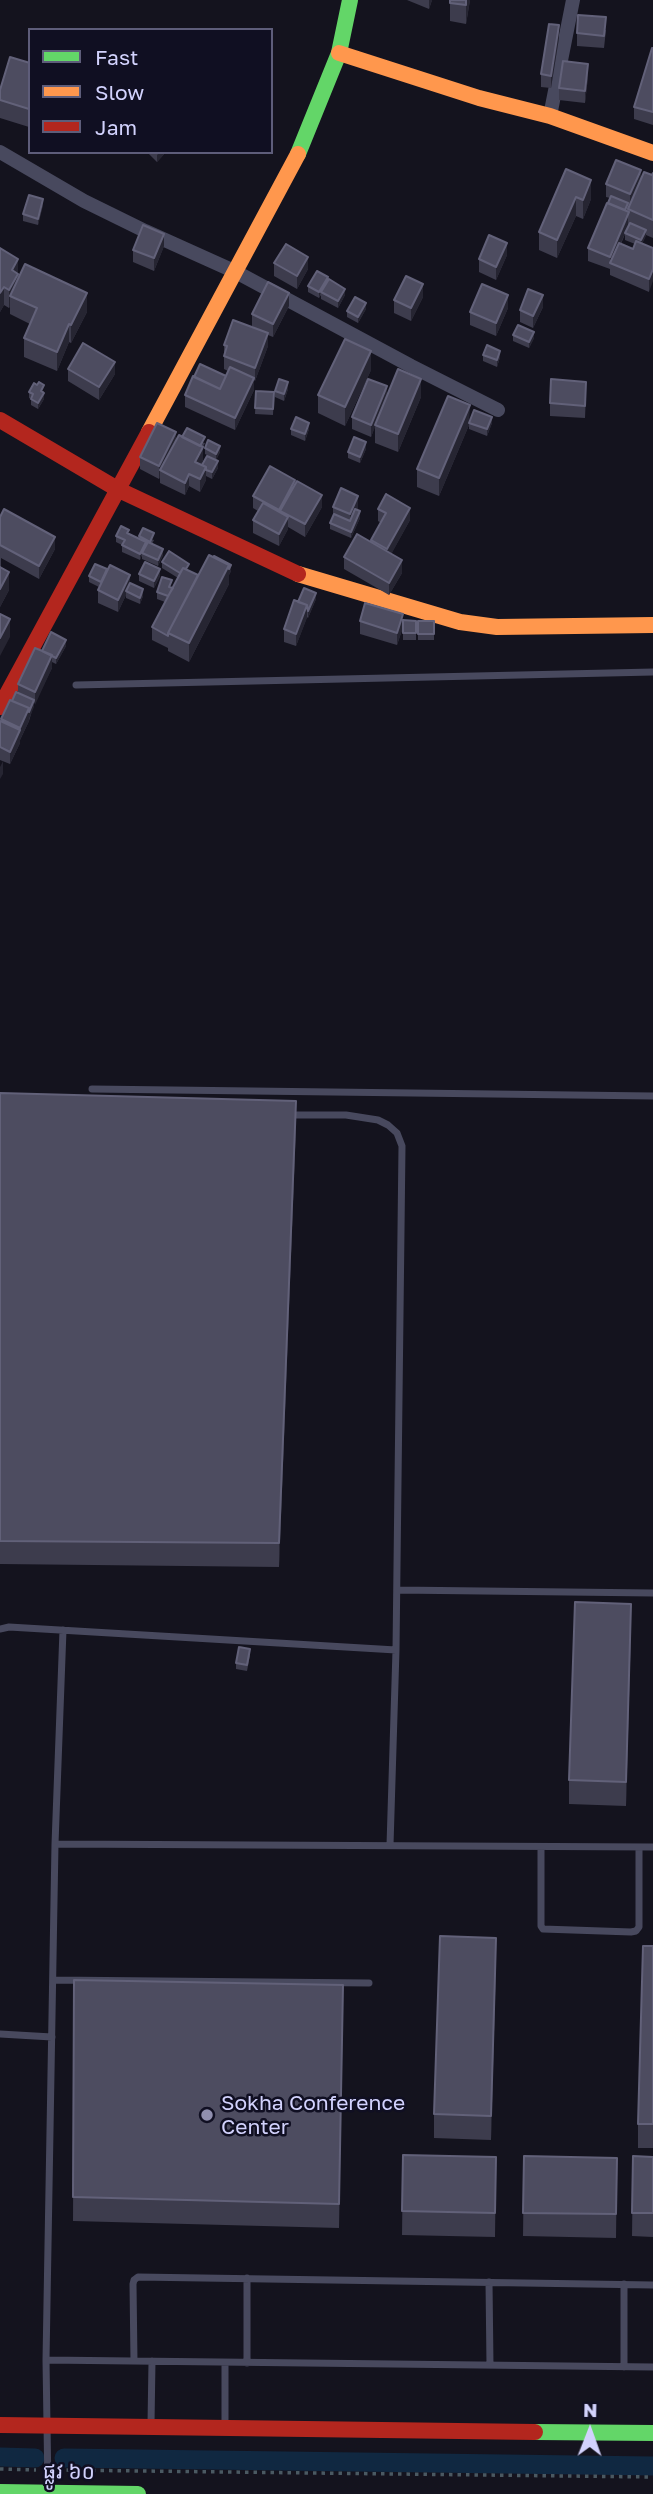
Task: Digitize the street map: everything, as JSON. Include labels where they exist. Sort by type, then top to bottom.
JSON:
[{"type":"street","points":[[1,702],[294,163],[339,52],[350,0]]},
{"type":"street","points":[[550,116],[573,0]]},
{"type":"street","points":[[339,52],[479,98],[550,116],[653,153]]},
{"type":"street","points":[[0,152],[84,201],[236,272],[498,410]]},
{"type":"street","points":[[0,420],[118,490],[300,575],[449,619],[497,627],[653,625]]},
{"type":"street","points":[[0,2425],[653,2433]]},
{"type":"street","name":"ផ្លូវ ៦០","points":[[0,2492],[138,2494]]},
{"type":"lane","points":[[75,685],[653,672]]},
{"type":"lane","points":[[92,1090],[653,1096]]},
{"type":"lane","points":[[276,1115],[365,1116],[388,1125],[397,1133],[402,1146],[396,1650],[390,1845]]},
{"type":"lane","points":[[397,1590],[653,1593]]},
{"type":"lane","points":[[0,1629],[9,1627],[396,1650]]},
{"type":"lane","points":[[48,2493],[46,2360],[55,1844],[63,1630]]},
{"type":"lane","points":[[55,1844],[653,1847]]},
{"type":"lane","points":[[541,1847],[542,1929],[631,1932],[639,1927],[639,1847]]},
{"type":"lane","points":[[53,1980],[369,1983]]},
{"type":"lane","points":[[0,2034],[52,2037]]},
{"type":"lane","points":[[134,2361],[134,2280],[138,2277],[653,2284]]},
{"type":"lane","points":[[247,2278],[247,2363]]},
{"type":"lane","points":[[489,2282],[490,2365]]},
{"type":"lane","points":[[624,2284],[624,2367]]},
{"type":"lane","points":[[46,2360],[653,2367]]},
{"type":"lane","points":[[151,2427],[152,2361]]},
{"type":"lane","points":[[225,2428],[226,2363]]},
{"type":"path","points":[[0,2469],[653,2477]]},
{"type":"building","points":[[450,0],[466,0],[466,5],[450,3]]},
{"type":"building","points":[[578,15],[606,17],[604,36],[577,33]]},
{"type":"building","points":[[549,24],[559,25],[551,76],[541,74]]},
{"type":"building","points":[[653,48],[653,112],[634,107]]},
{"type":"building","points":[[10,57],[28,62],[28,109],[0,100],[0,90]]},
{"type":"building","points":[[563,61],[588,64],[585,91],[559,88]]},
{"type":"building","points":[[616,160],[641,170],[630,194],[606,184]]},
{"type":"building","points":[[566,169],[591,180],[583,200],[576,197],[557,240],[539,232]]},
{"type":"building","points":[[644,172],[653,173],[653,220],[628,209]]},
{"type":"building","points":[[29,195],[43,199],[38,219],[23,214]]},
{"type":"building","points":[[611,196],[628,203],[625,210],[608,203]]},
{"type":"building","points":[[607,203],[629,212],[610,257],[588,248]]},
{"type":"building","points":[[630,223],[646,230],[641,240],[625,233]]},
{"type":"building","points":[[143,225],[164,234],[154,258],[133,250]]},
{"type":"building","points":[[489,235],[507,243],[496,267],[479,259]]},
{"type":"building","points":[[636,241],[653,248],[653,269],[649,279],[610,263],[619,243],[633,249]]},
{"type":"building","points":[[286,244],[308,257],[297,276],[274,263]]},
{"type":"building","points":[[0,248],[18,259],[12,270],[18,274],[9,290],[4,287],[0,293]]},
{"type":"building","points":[[25,264],[87,293],[57,352],[24,338],[37,308],[10,296]]},
{"type":"building","points":[[317,271],[328,277],[319,292],[308,286]]},
{"type":"building","points":[[406,276],[423,284],[411,308],[394,300]]},
{"type":"building","points":[[329,279],[345,289],[338,301],[321,292]]},
{"type":"building","points":[[268,282],[289,293],[273,324],[252,314]]},
{"type":"building","points":[[482,284],[508,295],[496,323],[470,312]]},
{"type":"building","points":[[528,289],[543,295],[533,316],[520,310]]},
{"type":"building","points":[[355,297],[366,303],[358,317],[347,311]]},
{"type":"building","points":[[233,320],[268,333],[255,368],[224,356],[227,346],[224,345]]},
{"type":"building","points":[[518,325],[534,332],[529,342],[513,335]]},
{"type":"building","points":[[345,339],[371,351],[345,407],[318,395]]},
{"type":"building","points":[[83,343],[115,362],[99,387],[68,369]]},
{"type":"building","points":[[487,345],[500,351],[497,360],[483,355]]},
{"type":"building","points":[[200,364],[226,376],[220,389],[194,377]]},
{"type":"building","points":[[230,367],[254,378],[235,418],[185,395],[193,376],[220,389]]},
{"type":"building","points":[[398,369],[421,379],[398,434],[375,425]]},
{"type":"building","points":[[279,379],[288,382],[284,394],[275,391]]},
{"type":"building","points":[[368,379],[387,386],[371,425],[352,417]]},
{"type":"building","points":[[551,379],[586,382],[585,406],[550,403]]},
{"type":"building","points":[[39,382],[44,385],[41,391],[44,393],[38,403],[31,399],[33,394],[29,392],[34,383],[37,385]]},
{"type":"building","points":[[256,391],[274,392],[273,409],[255,408]]},
{"type":"building","points":[[448,396],[470,405],[439,478],[417,469]]},
{"type":"building","points":[[474,410],[492,417],[487,429],[469,423]]},
{"type":"building","points":[[296,417],[309,423],[305,434],[291,429]]},
{"type":"building","points":[[157,423],[176,432],[159,466],[140,457]]},
{"type":"building","points":[[187,428],[205,437],[200,446],[182,437]]},
{"type":"building","points":[[179,435],[203,447],[195,462],[206,467],[200,479],[189,474],[185,483],[160,470]]},
{"type":"building","points":[[354,437],[366,442],[360,457],[348,452]]},
{"type":"building","points":[[208,440],[220,446],[216,454],[205,448]]},
{"type":"building","points":[[207,456],[218,461],[212,472],[202,465]]},
{"type":"building","points":[[270,466],[295,480],[279,510],[253,496]]},
{"type":"building","points":[[297,481],[322,495],[305,524],[280,511]]},
{"type":"building","points":[[341,488],[358,496],[350,514],[333,507]]},
{"type":"building","points":[[386,494],[410,508],[387,549],[371,540],[386,513],[378,509]]},
{"type":"building","points":[[263,503],[288,517],[279,534],[253,520]]},
{"type":"building","points":[[4,509],[55,537],[39,566],[0,545],[0,517]]},
{"type":"building","points":[[355,509],[360,511],[351,532],[330,523],[334,514],[350,521]]},
{"type":"building","points":[[121,526],[129,530],[127,533],[146,542],[140,554],[122,545],[125,540],[116,536]]},
{"type":"building","points":[[143,528],[154,533],[150,542],[139,536]]},
{"type":"building","points":[[357,534],[402,560],[389,583],[344,557]]},
{"type":"building","points":[[148,542],[163,549],[158,560],[142,553]]},
{"type":"building","points":[[169,551],[189,564],[186,569],[183,568],[180,573],[162,562]]},
{"type":"building","points":[[209,555],[229,565],[189,643],[168,633]]},
{"type":"building","points":[[145,562],[160,569],[154,581],[139,574]]},
{"type":"building","points":[[95,564],[107,569],[101,582],[89,576]]},
{"type":"building","points":[[110,565],[130,575],[118,600],[98,590]]},
{"type":"building","points":[[0,567],[9,572],[0,589]]},
{"type":"building","points":[[183,568],[198,575],[168,636],[152,627]]},
{"type":"building","points":[[162,577],[172,580],[169,587],[173,588],[168,596],[157,592]]},
{"type":"building","points":[[130,583],[143,589],[140,598],[126,591]]},
{"type":"building","points":[[304,588],[316,593],[308,611],[307,605],[298,602]]},
{"type":"building","points":[[294,600],[307,605],[296,634],[284,629]]},
{"type":"building","points":[[365,603],[403,614],[397,633],[360,621]]},
{"type":"building","points":[[0,614],[10,619],[0,638]]},
{"type":"building","points":[[403,620],[416,621],[416,633],[403,633]]},
{"type":"building","points":[[418,621],[434,621],[434,634],[418,634]]},
{"type":"building","points":[[51,632],[66,640],[56,658],[42,651]]},
{"type":"building","points":[[35,648],[52,655],[35,692],[18,684]]},
{"type":"building","points":[[16,692],[34,700],[29,712],[29,708],[12,701]]},
{"type":"building","points":[[10,700],[29,708],[20,728],[1,719]]},
{"type":"building","points":[[0,721],[20,730],[10,752],[0,747]]},
{"type":"building","points":[[0,1093],[296,1101],[279,1543],[0,1541]]},
{"type":"building","points":[[575,1602],[631,1604],[626,1782],[569,1780]]},
{"type":"building","points":[[239,1647],[250,1649],[247,1665],[236,1663]]},
{"type":"building","points":[[440,1936],[496,1938],[491,2116],[434,2114]]},
{"type":"building","points":[[643,1946],[653,1946],[653,2124],[638,2124]]},
{"type":"building","name":"Sokha Conference Center","points":[[74,1980],[343,1985],[339,2204],[73,2197]]},
{"type":"building","points":[[403,2155],[496,2157],[495,2213],[402,2211]]},
{"type":"building","points":[[524,2156],[617,2158],[616,2214],[523,2213]]},
{"type":"building","points":[[633,2156],[653,2157],[653,2213],[632,2213]]},
{"type":"waterway","points":[[0,2457],[35,2458]]},
{"type":"waterway","points":[[64,2458],[653,2466]]},
{"type":"traffic: fast","points":[[298,154],[339,53],[350,0]]},
{"type":"traffic: fast","points":[[535,2432],[653,2433]]},
{"type":"traffic: fast","points":[[0,2492],[138,2494]]},
{"type":"traffic: slow","points":[[339,53],[479,98],[550,116],[653,153]]},
{"type":"traffic: slow","points":[[149,432],[298,154]]},
{"type":"traffic: slow","points":[[298,574],[460,622],[497,627],[653,625]]},
{"type":"traffic: jam","points":[[0,420],[119,490],[298,574]]},
{"type":"traffic: jam","points":[[0,707],[149,432]]},
{"type":"traffic: jam","points":[[0,2425],[535,2432]]},
{"type":"place","name":"Sokha Conference Center","points":[[207,2115]]}]
